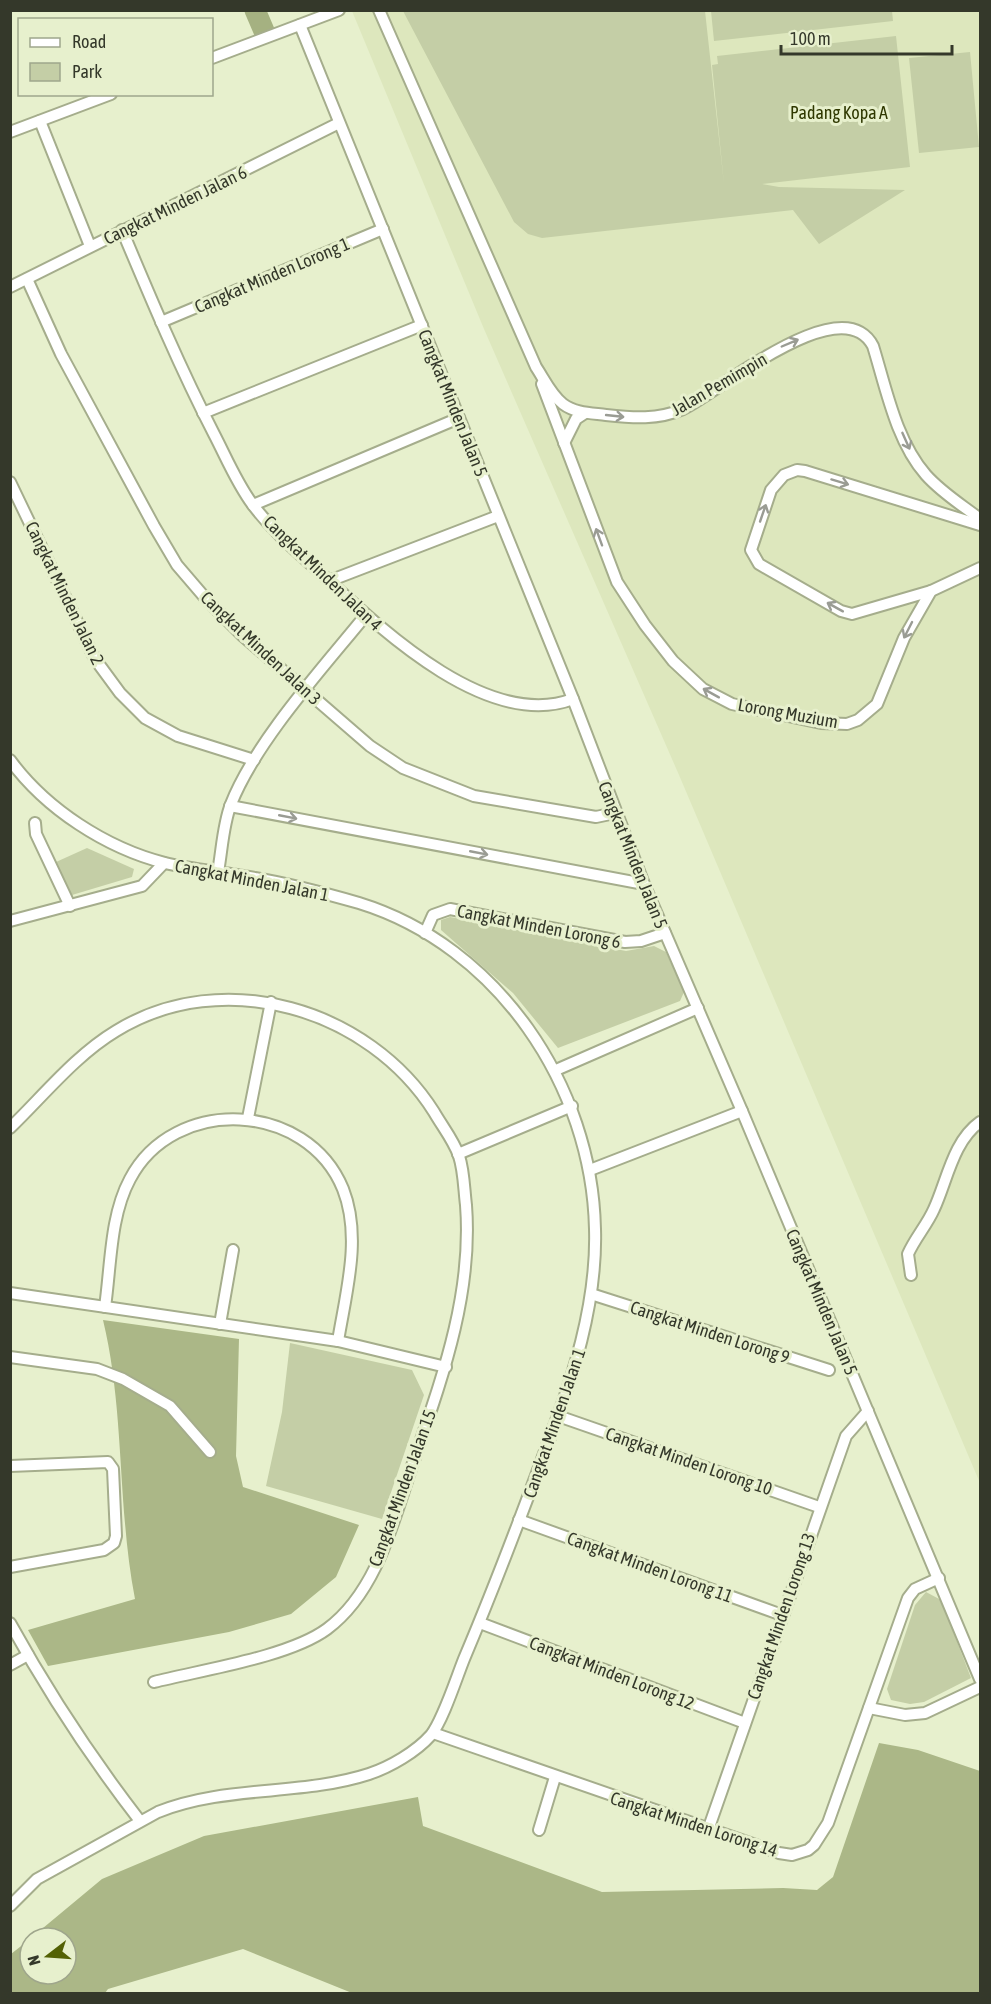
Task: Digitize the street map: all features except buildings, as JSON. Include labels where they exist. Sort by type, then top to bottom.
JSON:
[{"type":"street","points":[[213,58],[339,10]]},
{"type":"street","name":"Jalan Pemimpin","points":[[379,10],[536,367],[561,403],[574,411],[585,413],[635,418],[660,417],[682,409],[780,347],[837,328],[855,328],[869,337],[903,435],[918,465],[953,500],[981,519]]},
{"type":"street","name":"Cangkat Minden Jalan 5","points":[[300,25],[573,699],[644,884],[981,1679]]},
{"type":"street","points":[[10,132],[106,96]]},
{"type":"street","points":[[40,121],[90,246]]},
{"type":"street","name":"Cangkat Minden Jalan 6","points":[[10,286],[339,123]]},
{"type":"street","name":"Cangkat Minden Lorong 1","points":[[161,322],[382,229]]},
{"type":"street","name":"Cangkat Minden Jalan 4","points":[[122,231],[203,413],[253,505],[290,546],[364,616],[443,674],[490,695],[517,702],[552,706],[573,699]]},
{"type":"street","name":"Cangkat Minden Jalan 3","points":[[27,279],[61,354],[177,565],[236,629],[370,746],[402,768],[435,783],[474,796],[596,817],[615,813]]},
{"type":"street","points":[[203,413],[422,325]]},
{"type":"street","name":"Lorong Muzium","points":[[536,367],[617,582],[673,661],[703,689],[732,704],[821,723],[847,724],[858,720],[877,704],[904,638],[931,591]]},
{"type":"street","points":[[564,443],[576,419],[585,413]]},
{"type":"street","points":[[253,505],[459,418]]},
{"type":"street","points":[[981,525],[805,471],[790,472],[775,483],[751,550],[759,564],[846,613],[857,613],[931,591],[981,568]]},
{"type":"street","name":"Cangkat Minden Jalan 2","points":[[10,482],[95,659],[120,693],[145,718],[178,736],[254,760]]},
{"type":"street","points":[[329,581],[498,516]]},
{"type":"street","points":[[218,872],[230,806],[254,760],[364,616]]},
{"type":"street","name":"Cangkat Minden Jalan 1","points":[[10,760],[35,789],[70,818],[118,844],[164,863],[308,888],[363,905],[425,933],[463,960],[512,1006],[556,1071],[572,1106],[590,1170],[596,1231],[591,1294],[578,1361],[480,1623],[433,1733],[398,1761],[370,1773],[178,1804],[140,1821],[37,1880],[10,1906]]},
{"type":"street","points":[[230,806],[644,884]]},
{"type":"street","points":[[35,823],[36,834],[70,906]]},
{"type":"street","points":[[10,921],[142,886],[164,863]]},
{"type":"street","name":"Cangkat Minden Lorong 6","points":[[425,933],[433,915],[450,909],[625,942],[641,941],[665,933]]},
{"type":"street","name":"Cangkat Minden Jalan 15","points":[[10,1128],[91,1049],[126,1026],[174,1007],[205,1001],[271,1002],[326,1019],[360,1037],[384,1054],[427,1101],[458,1154],[464,1186],[468,1258],[459,1311],[446,1367],[383,1548],[356,1601],[327,1629],[302,1644],[154,1682]]},
{"type":"street","points":[[248,1118],[271,1002]]},
{"type":"street","points":[[556,1071],[698,1008]]},
{"type":"street","points":[[458,1154],[572,1106]]},
{"type":"street","points":[[590,1170],[742,1111]]},
{"type":"street","points":[[105,1307],[118,1208],[131,1177],[143,1158],[172,1136],[193,1127],[231,1118],[248,1118],[276,1126],[309,1144],[324,1158],[343,1188],[349,1206],[352,1248],[338,1341]]},
{"type":"street","points":[[911,1275],[908,1254],[934,1209],[948,1169],[962,1145],[981,1122]]},
{"type":"street","points":[[220,1324],[233,1250]]},
{"type":"street","points":[[10,1293],[338,1341],[446,1367]]},
{"type":"street","name":"Cangkat Minden Lorong 9","points":[[591,1294],[829,1370]]},
{"type":"street","points":[[10,1357],[97,1369],[123,1378],[170,1406],[210,1452]]},
{"type":"street","name":"Cangkat Minden Lorong 13","points":[[708,1830],[819,1507],[846,1436],[853,1424],[868,1411]]},
{"type":"street","name":"Cangkat Minden Lorong 10","points":[[558,1416],[819,1507]]},
{"type":"street","points":[[10,1466],[108,1462],[112,1469],[116,1536],[114,1543],[104,1550],[10,1567]]},
{"type":"street","name":"Cangkat Minden Lorong 11","points":[[519,1520],[782,1615]]},
{"type":"street","name":"Cangkat Minden Lorong 14","points":[[433,1733],[708,1830],[792,1856],[814,1845],[828,1823],[908,1598],[915,1589],[939,1578]]},
{"type":"street","points":[[10,1623],[28,1655],[115,1788],[140,1821]]},
{"type":"street","name":"Cangkat Minden Lorong 12","points":[[480,1623],[745,1723]]},
{"type":"street","points":[[10,1665],[28,1655]]},
{"type":"street","points":[[869,1708],[905,1715],[925,1713],[981,1687]]},
{"type":"street","points":[[539,1830],[555,1777]]},
{"type":"shaded area","points":[[352,11],[980,11],[980,1483],[679,775],[484,329]]},
{"type":"shaded area","points":[[103,1320],[239,1339],[236,1456],[243,1487],[359,1525],[336,1577],[291,1614],[229,1632],[48,1666],[28,1630],[135,1599],[129,1564],[115,1389]]},
{"type":"shaded area","points":[[879,1743],[918,1750],[980,1771],[980,1993],[352,1993],[243,1949],[108,1989],[105,1993],[11,1993],[11,1954],[18,1948],[18,1986],[78,1986],[78,1926],[45,1926],[102,1879],[204,1836],[418,1797],[423,1826],[602,1892],[783,1888],[817,1890],[833,1877]]},
{"type":"green space","name":"Padang Kopa A","points":[[403,11],[705,11],[724,184],[712,65],[718,64],[717,56],[896,36],[910,167],[762,184],[779,187],[905,190],[819,244],[793,210],[542,238],[528,234],[514,222]]},
{"type":"green space","points":[[711,11],[892,11],[893,21],[714,41]]},
{"type":"green space","points":[[970,52],[979,147],[919,153],[909,58]]},
{"type":"green space","points":[[87,848],[134,869],[132,877],[72,895],[56,862]]},
{"type":"green space","points":[[450,917],[626,951],[654,946],[666,952],[684,992],[680,1001],[558,1048],[513,993],[441,930],[441,920]]},
{"type":"green space","points":[[290,1343],[412,1370],[424,1395],[382,1519],[266,1486],[282,1412]]},
{"type":"green space","points":[[926,1592],[941,1600],[971,1678],[924,1702],[910,1704],[891,1700],[887,1689],[915,1605]]},
{"type":"waterway","points":[[255,10],[264,31]]}]
